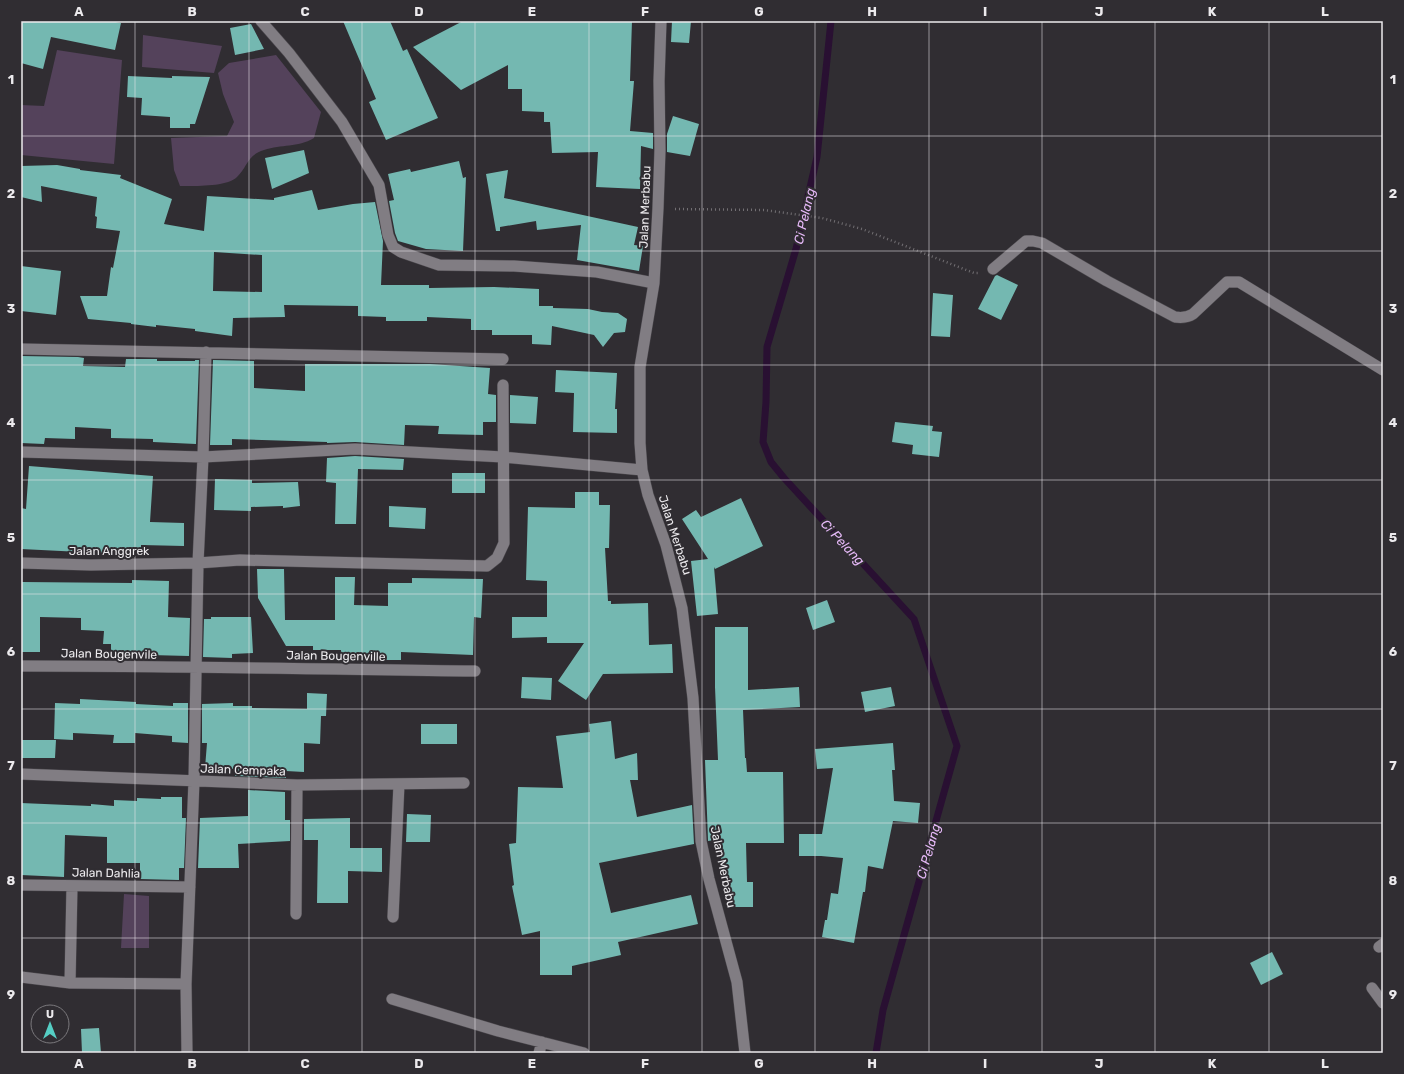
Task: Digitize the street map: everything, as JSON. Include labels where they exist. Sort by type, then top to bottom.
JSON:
[{"type":"street","points":[[260,21],[289,53],[342,122],[379,185],[388,235],[393,247],[402,252],[439,265],[514,266],[598,272],[654,284]]},
{"type":"street","name":"Jalan Merbabu","points":[[661,21],[659,81],[660,150],[654,284],[640,367],[640,443],[642,470],[648,495],[666,545],[682,608],[693,698],[701,841],[709,879],[731,955],[737,982],[745,1053]]},
{"type":"street","points":[[993,269],[1026,242],[1033,241],[1042,243],[1107,281],[1175,317],[1181,318],[1188,317],[1193,314],[1227,282],[1239,282],[1383,370]]},
{"type":"street","points":[[21,349],[503,359]]},
{"type":"street","points":[[186,1053],[186,984],[194,781],[198,563],[206,352]]},
{"type":"street","name":"Jalan Anggrek","points":[[21,563],[91,565],[198,563],[240,560],[487,566],[497,558],[504,543],[503,385]]},
{"type":"street","points":[[21,452],[203,457],[355,449],[503,457],[642,470]]},
{"type":"street","name":"Jalan Bougenvile","points":[[21,666],[196,668]]},
{"type":"street","name":"Jalan Bougenville","points":[[196,668],[264,667],[475,671]]},
{"type":"street","name":"Jalan Cempaka","points":[[21,774],[297,785],[464,784]]},
{"type":"street","points":[[393,917],[399,784]]},
{"type":"street","points":[[296,914],[297,785]]},
{"type":"street","name":"Jalan Dahlia","points":[[21,885],[190,887]]},
{"type":"street","points":[[70,983],[72,886]]},
{"type":"street","points":[[21,976],[70,983],[186,984]]},
{"type":"street","points":[[1372,988],[1383,1003]]},
{"type":"street","points":[[392,999],[498,1031],[540,1048],[584,1053]]},
{"type":"path","points":[[658,208],[764,210],[822,218],[862,229],[974,273],[993,269]]},
{"type":"shaded area","points":[[143,35],[222,46],[214,73],[142,67]]},
{"type":"shaded area","points":[[57,50],[122,60],[114,164],[21,155],[21,105],[44,106]]},
{"type":"shaded area","points":[[276,55],[321,112],[314,138],[295,145],[271,148],[258,152],[251,158],[237,177],[226,183],[180,186],[174,170],[171,138],[227,136],[234,122],[223,94],[218,73],[229,63]]},
{"type":"shaded area","points":[[124,894],[149,896],[149,948],[121,948]]},
{"type":"building","points":[[21,21],[110,21],[121,23],[115,50],[51,37],[43,69],[21,63]]},
{"type":"building","points":[[343,21],[390,21],[403,51],[407,49],[438,118],[386,140],[369,102],[376,99]]},
{"type":"building","points":[[463,21],[632,21],[630,81],[634,81],[630,131],[653,133],[653,149],[641,146],[640,189],[596,187],[598,152],[552,153],[550,122],[544,122],[544,112],[522,111],[522,89],[508,89],[508,65],[461,90],[413,47]]},
{"type":"building","points":[[672,21],[691,21],[689,43],[671,42]]},
{"type":"building","points":[[251,24],[264,49],[235,55],[230,28]]},
{"type":"building","points":[[128,76],[172,78],[172,76],[210,77],[195,124],[190,124],[190,128],[170,128],[170,117],[141,115],[142,98],[127,97]]},
{"type":"building","points":[[673,116],[699,124],[690,156],[667,152],[667,134]]},
{"type":"building","points":[[304,150],[309,173],[272,189],[265,158]]},
{"type":"building","points":[[459,161],[463,178],[466,177],[463,251],[426,249],[398,241],[389,201],[394,200],[388,174],[410,169],[411,172]]},
{"type":"building","points":[[57,165],[80,170],[121,175],[120,178],[172,199],[164,224],[204,231],[207,196],[274,200],[274,198],[312,190],[318,210],[375,202],[383,241],[381,285],[429,285],[429,288],[494,287],[539,289],[539,306],[588,309],[618,313],[627,319],[625,332],[614,333],[603,347],[594,335],[552,326],[551,345],[532,344],[532,335],[492,335],[492,330],[471,330],[471,319],[427,317],[427,321],[386,321],[386,317],[358,316],[358,306],[284,305],[285,317],[233,318],[232,336],[195,331],[195,329],[156,325],[156,327],[88,319],[80,296],[107,296],[111,267],[113,268],[120,231],[96,228],[97,217],[95,216],[97,197],[41,186],[42,202],[21,197],[21,166]],"holes":[[[214,252],[262,255],[262,292],[213,291]]]},
{"type":"building","points":[[508,170],[504,198],[638,227],[634,245],[643,246],[639,271],[577,260],[581,225],[537,230],[536,221],[500,227],[500,231],[496,231],[486,174]]},
{"type":"building","points":[[21,266],[61,271],[56,315],[21,311]]},
{"type":"building","points":[[997,275],[1018,285],[1001,320],[978,309],[995,276]]},
{"type":"building","points":[[933,293],[953,295],[950,337],[931,336]]},
{"type":"building","points":[[21,356],[78,357],[84,358],[83,366],[125,367],[126,359],[157,359],[157,361],[199,360],[196,444],[153,442],[153,439],[111,438],[111,429],[75,427],[75,439],[45,438],[44,444],[21,443]]},
{"type":"building","points":[[213,360],[254,361],[254,388],[305,391],[305,364],[430,364],[490,368],[488,394],[496,395],[496,422],[483,422],[483,435],[438,434],[439,426],[405,425],[404,445],[355,442],[327,443],[232,439],[232,445],[210,445]]},
{"type":"building","points":[[556,370],[617,373],[615,409],[617,409],[617,433],[573,432],[574,393],[555,392]]},
{"type":"building","points":[[510,395],[538,397],[536,424],[510,423]]},
{"type":"building","points":[[895,422],[933,426],[932,431],[942,432],[939,457],[912,454],[913,445],[892,442]]},
{"type":"building","points":[[355,456],[404,459],[403,470],[358,469],[356,524],[335,524],[336,483],[326,482],[327,458]]},
{"type":"building","points":[[29,466],[153,476],[150,522],[184,523],[184,546],[141,545],[141,555],[21,549],[21,508],[26,509]]},
{"type":"building","points":[[452,473],[485,473],[485,493],[452,493]]},
{"type":"building","points":[[215,479],[252,480],[252,483],[298,482],[300,506],[283,508],[283,506],[251,507],[251,511],[214,510]]},
{"type":"building","points":[[575,492],[599,492],[599,505],[610,505],[609,548],[605,548],[608,601],[611,601],[611,604],[648,603],[649,645],[672,644],[673,673],[603,674],[586,700],[558,681],[584,643],[547,643],[547,637],[512,638],[512,617],[547,617],[547,581],[526,580],[528,507],[575,508]]},
{"type":"building","points":[[741,498],[763,546],[715,569],[714,567],[718,614],[697,616],[691,561],[708,559],[682,519],[696,510],[701,517]]},
{"type":"building","points":[[389,506],[426,508],[425,529],[389,527]]},
{"type":"building","points":[[257,569],[284,569],[285,620],[335,620],[335,577],[355,577],[354,605],[388,606],[388,583],[412,583],[412,578],[483,579],[481,618],[474,617],[473,655],[401,652],[401,660],[341,660],[341,650],[313,650],[313,646],[286,646],[258,598]]},
{"type":"building","points":[[132,580],[169,581],[168,617],[190,618],[189,656],[111,654],[111,644],[103,644],[104,631],[81,630],[81,618],[40,617],[40,652],[22,652],[22,582],[132,583]]},
{"type":"building","points":[[827,600],[835,622],[813,630],[806,608]]},
{"type":"building","points":[[211,617],[251,617],[253,653],[232,654],[232,658],[203,657],[204,619],[211,619]]},
{"type":"building","points":[[715,627],[748,627],[748,690],[799,687],[800,707],[743,710],[747,772],[783,772],[784,843],[746,843],[747,882],[753,882],[753,907],[728,907],[728,877],[721,878],[721,839],[708,841],[705,760],[718,760],[715,687]]},
{"type":"building","points":[[522,677],[552,678],[551,700],[521,698]]},
{"type":"building","points":[[891,687],[895,706],[865,712],[861,692]]},
{"type":"building","points":[[307,693],[327,694],[326,716],[321,716],[320,744],[304,743],[304,772],[286,771],[286,778],[235,776],[235,769],[205,768],[207,743],[202,743],[202,704],[233,703],[233,706],[252,706],[252,708],[307,709]]},
{"type":"building","points":[[80,699],[136,702],[136,704],[173,706],[173,703],[188,703],[188,743],[172,742],[172,736],[135,733],[135,743],[113,743],[114,735],[73,733],[73,740],[54,739],[55,703],[80,704]]},
{"type":"building","points":[[611,721],[615,759],[637,753],[638,780],[630,780],[637,817],[692,805],[694,844],[599,863],[611,913],[691,895],[698,924],[618,942],[621,955],[572,966],[572,975],[540,975],[540,931],[522,935],[512,886],[514,885],[509,844],[516,843],[518,787],[563,788],[556,736],[590,732],[589,724]]},
{"type":"building","points":[[421,724],[457,724],[457,744],[421,744]]},
{"type":"building","points":[[21,740],[56,740],[55,758],[21,758]]},
{"type":"building","points":[[893,743],[895,770],[892,770],[894,801],[920,803],[918,823],[893,821],[883,869],[868,866],[865,892],[863,892],[854,943],[822,937],[825,920],[827,920],[831,893],[838,894],[843,858],[799,856],[799,834],[822,834],[833,768],[817,769],[815,749]]},
{"type":"building","points":[[248,790],[285,792],[285,820],[290,820],[290,841],[238,844],[239,868],[198,868],[200,818],[248,816]]},
{"type":"building","points":[[161,797],[182,797],[182,818],[186,818],[184,868],[179,868],[179,880],[140,879],[140,863],[107,863],[107,837],[65,835],[64,877],[21,875],[21,803],[91,806],[91,804],[114,806],[114,800],[137,801],[137,798],[161,799]]},
{"type":"building","points":[[407,814],[431,815],[430,842],[406,842]]},
{"type":"building","points":[[350,818],[350,848],[382,848],[382,872],[348,871],[348,903],[317,903],[318,840],[304,840],[304,819]]},
{"type":"building","points":[[1272,952],[1283,974],[1261,985],[1250,963]]},
{"type":"building","points":[[99,1028],[101,1053],[82,1053],[81,1029]]},
{"type":"waterway","name":"Ci Pelang","points":[[831,21],[817,157],[796,249],[767,347],[766,402],[763,442],[771,462],[784,478],[914,619],[957,746],[883,1010],[876,1053]]}]
